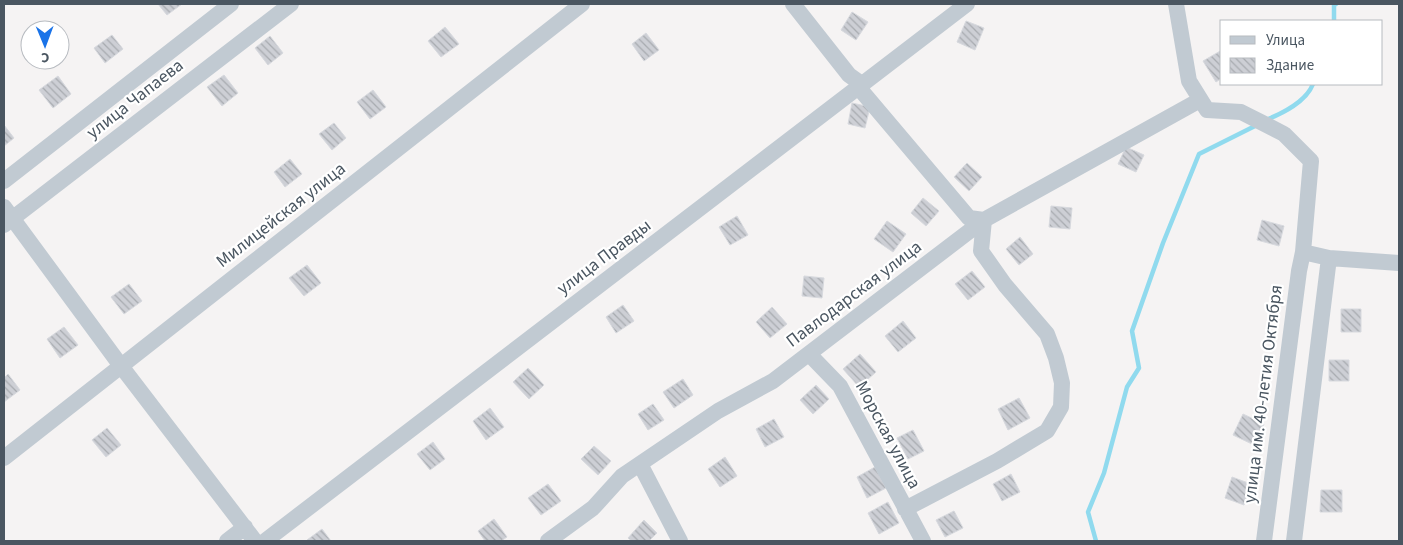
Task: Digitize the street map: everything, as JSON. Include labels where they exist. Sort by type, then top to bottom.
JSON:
[{"type":"street","name":"улица Чапаева","points":[[4,181],[231,4]]},
{"type":"street","name":"улица Чапаева","points":[[7,217],[290,4]]},
{"type":"street","name":"Милицейская улица","points":[[4,458],[582,4]]},
{"type":"street","points":[[793,4],[969,218],[984,220],[981,251],[1005,286],[1047,334],[1056,358],[1062,383],[1061,407],[1047,431],[997,461],[905,509]]},
{"type":"street","name":"улица Правды","points":[[265,541],[967,4]]},
{"type":"street","points":[[1176,4],[1189,81],[1200,100]]},
{"type":"street","name":"Павлодарская улица","points":[[548,541],[593,508],[622,476],[718,411],[773,381],[984,220],[1200,100]]},
{"type":"street","name":"улица им. 40-летия Октября","points":[[1200,100],[1207,110],[1241,112],[1284,134],[1311,161],[1303,252],[1264,541]]},
{"type":"street","points":[[7,217],[255,541]]},
{"type":"street","points":[[1303,252],[1328,258],[1399,263]]},
{"type":"street","points":[[1294,541],[1328,258]]},
{"type":"street","name":"Морская улица","points":[[809,354],[840,386],[923,541]]},
{"type":"street","points":[[640,464],[680,541]]},
{"type":"street","points":[[227,541],[245,528]]},
{"type":"building","points":[[158,4],[182,4],[167,15]]},
{"type":"building","points":[[852,12],[868,22],[856,40],[841,30]]},
{"type":"building","points":[[966,21],[984,28],[975,50],[957,42]]},
{"type":"building","points":[[445,27],[459,44],[441,57],[428,41]]},
{"type":"building","points":[[646,33],[659,50],[644,61],[632,44]]},
{"type":"building","points":[[112,35],[123,49],[105,63],[94,48]]},
{"type":"building","points":[[270,36],[283,53],[268,65],[255,48]]},
{"type":"building","points":[[1220,51],[1220,79],[1216,82],[1203,61]]},
{"type":"building","points":[[224,75],[238,93],[222,106],[207,87]]},
{"type":"building","points":[[58,76],[71,94],[53,108],[39,90]]},
{"type":"building","points":[[373,90],[386,107],[370,119],[357,102]]},
{"type":"building","points":[[852,103],[870,107],[865,128],[848,124]]},
{"type":"building","points":[[334,123],[346,138],[332,150],[319,134]]},
{"type":"building","points":[[4,125],[14,138],[4,146]]},
{"type":"building","points":[[1126,147],[1144,155],[1136,172],[1118,164]]},
{"type":"building","points":[[290,159],[302,174],[285,187],[274,172]]},
{"type":"building","points":[[967,163],[982,177],[969,191],[954,177]]},
{"type":"building","points":[[923,198],[939,211],[926,226],[911,213]]},
{"type":"building","points":[[1051,206],[1072,208],[1070,229],[1049,227]]},
{"type":"building","points":[[737,216],[748,235],[730,245],[719,227]]},
{"type":"building","points":[[1262,220],[1284,226],[1279,246],[1257,240]]},
{"type":"building","points":[[887,221],[906,234],[893,252],[874,239]]},
{"type":"building","points":[[1020,237],[1033,254],[1019,265],[1006,249]]},
{"type":"building","points":[[307,265],[321,283],[304,296],[289,278]]},
{"type":"building","points":[[972,271],[985,287],[968,300],[955,284]]},
{"type":"building","points":[[804,276],[824,278],[822,298],[802,296]]},
{"type":"building","points":[[129,284],[142,301],[124,314],[111,297]]},
{"type":"building","points":[[623,305],[634,321],[616,333],[606,317]]},
{"type":"building","points":[[772,307],[787,324],[770,338],[756,322]]},
{"type":"building","points":[[1341,309],[1361,309],[1361,332],[1341,332]]},
{"type":"building","points":[[903,321],[916,338],[898,352],[885,336]]},
{"type":"building","points":[[64,327],[78,345],[60,358],[47,339]]},
{"type":"building","points":[[860,354],[876,372],[859,387],[843,369]]},
{"type":"building","points":[[1329,360],[1349,360],[1349,381],[1329,381]]},
{"type":"building","points":[[528,368],[544,385],[529,399],[513,382]]},
{"type":"building","points":[[8,374],[20,390],[4,402],[4,378]]},
{"type":"building","points":[[683,379],[693,395],[674,408],[663,392]]},
{"type":"building","points":[[816,385],[829,399],[813,414],[800,400]]},
{"type":"building","points":[[1019,398],[1030,418],[1008,430],[998,409]]},
{"type":"building","points":[[653,404],[664,420],[648,430],[638,414]]},
{"type":"building","points":[[490,408],[504,427],[486,440],[473,421]]},
{"type":"building","points":[[1243,414],[1264,424],[1254,445],[1233,435]]},
{"type":"building","points":[[774,419],[784,437],[765,447],[756,429]]},
{"type":"building","points":[[107,428],[121,445],[106,457],[92,440]]},
{"type":"building","points":[[913,430],[924,451],[908,459],[897,438]]},
{"type":"building","points":[[433,442],[445,459],[430,470],[417,454]]},
{"type":"building","points":[[594,446],[611,461],[598,475],[581,459]]},
{"type":"building","points":[[725,457],[737,476],[720,487],[708,469]]},
{"type":"building","points":[[875,467],[886,488],[867,498],[857,477]]},
{"type":"building","points":[[1011,474],[1020,492],[1002,501],[993,484]]},
{"type":"building","points":[[1232,477],[1251,484],[1244,505],[1225,498]]},
{"type":"building","points":[[548,484],[561,501],[541,515],[528,498]]},
{"type":"building","points":[[1321,490],[1342,490],[1342,512],[1320,512]]},
{"type":"building","points":[[888,502],[899,523],[879,534],[868,513]]},
{"type":"building","points":[[954,511],[963,528],[945,537],[936,520]]},
{"type":"building","points":[[494,519],[507,537],[501,541],[485,541],[478,531]]},
{"type":"building","points":[[644,520],[657,533],[649,541],[632,541],[628,538]]},
{"type":"building","points":[[322,529],[331,541],[307,540]]},
{"type":"waterway","points":[[1334,20],[1334,5],[1336,4]]},
{"type":"waterway","points":[[1266,120],[1300,101],[1312,85]]},
{"type":"waterway","points":[[1096,541],[1088,512],[1104,473],[1127,387],[1139,368],[1132,331],[1163,243],[1199,154],[1257,125]]}]
